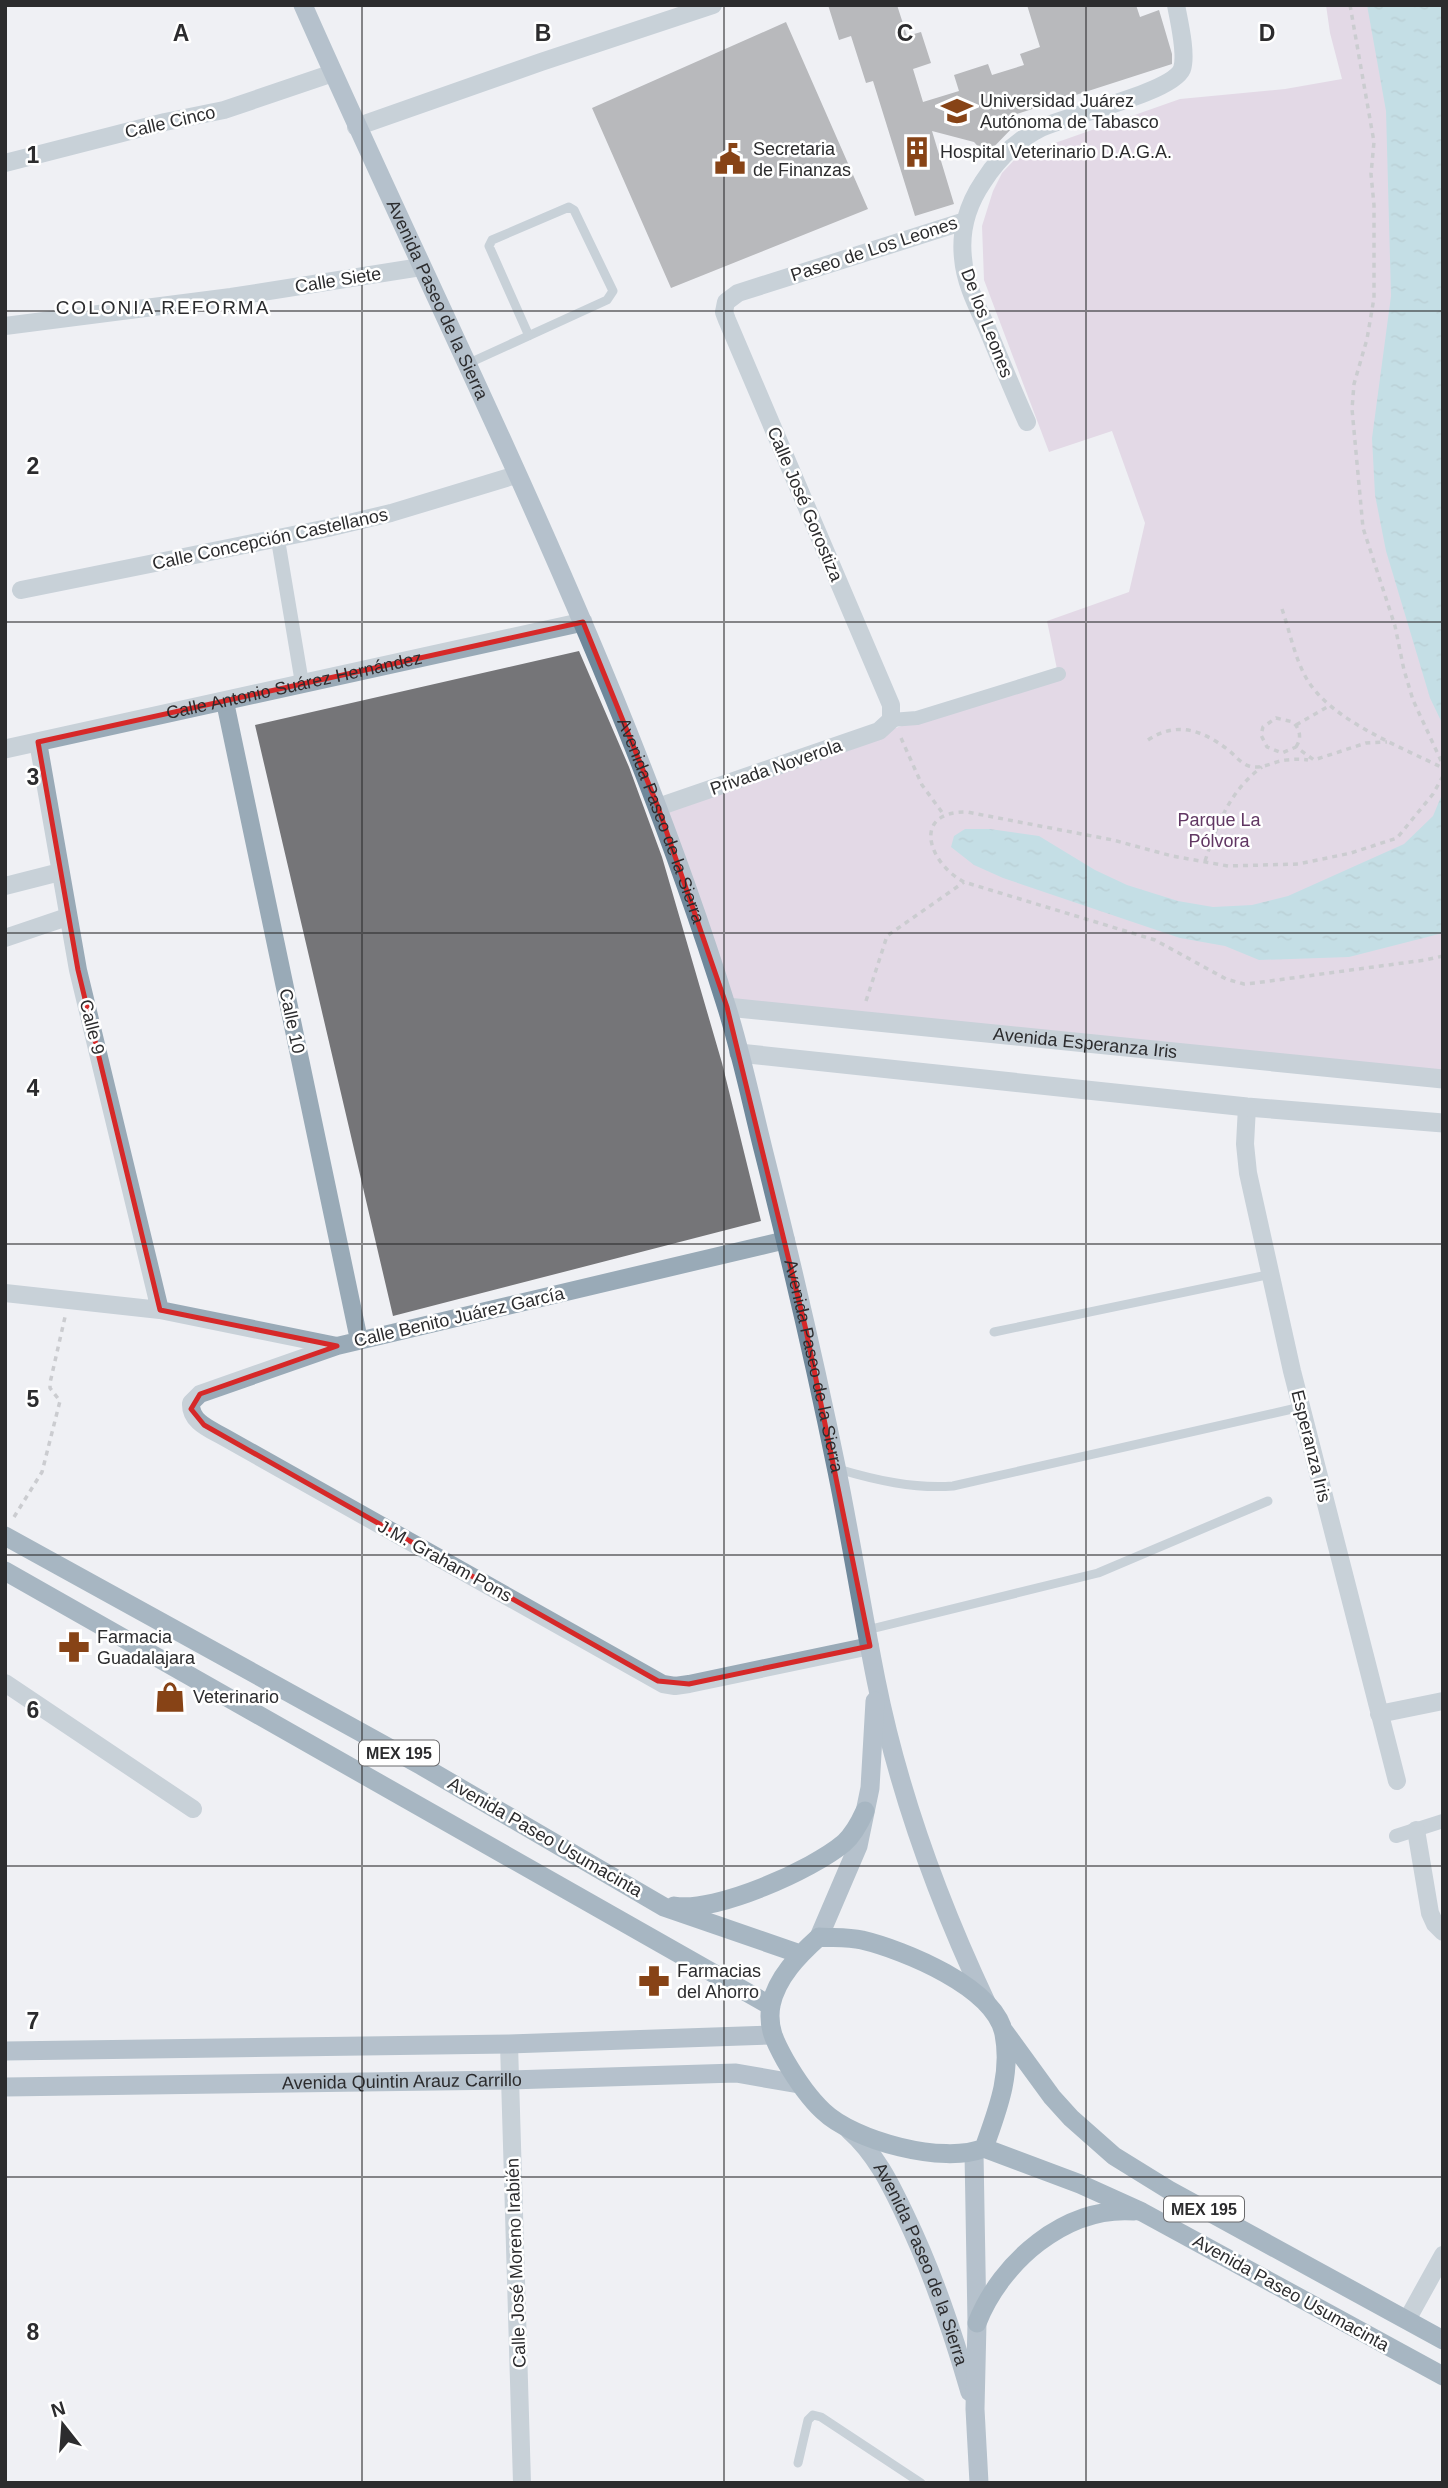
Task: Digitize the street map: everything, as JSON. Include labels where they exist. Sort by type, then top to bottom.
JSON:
[{"type":"main road","name":"Avenida Paseo de la Sierra","points":[[303,5],[356,127],[467,364],[583,622],[658,807],[727,1007],[786,1240],[837,1469],[876,1683],[897,1764],[922,1845],[962,1950],[986,2001]]},
{"type":"main road","name":"Avenida Paseo Usumacinta","points":[[9,1528],[657,1903],[681,1914],[800,1954]]},
{"type":"main road","name":"Avenida Paseo Usumacinta","points":[[5,1571],[771,2006]]},
{"type":"main road","name":"Avenida Paseo de la Sierra","points":[[820,1937],[858,1846],[870,1788],[876,1683]]},
{"type":"main road","points":[[657,1903],[682,1907],[757,1891],[845,1842],[865,1811]]},
{"type":"main road","points":[[820,1937],[860,1940],[894,1949],[940,1969],[986,2001],[1003,2031],[1006,2066],[1004,2089],[979,2150],[942,2154],[913,2149],[848,2129],[824,2112],[799,2084],[771,2035],[771,2006],[781,1980],[800,1954],[820,1937]]},
{"type":"main road","name":"Avenida Paseo Usumacinta","points":[[1003,2031],[1052,2097],[1071,2118],[1114,2156],[1170,2190],[1443,2340]]},
{"type":"main road","name":"Avenida Quintin Arauz Carrillo","points":[[5,2051],[509,2044],[771,2035]]},
{"type":"main road","name":"Avenida Quintin Arauz Carrillo","points":[[5,2087],[510,2080],[736,2073],[799,2084]]},
{"type":"main road","name":"Avenida Paseo de la Sierra","points":[[848,2129],[863,2143],[889,2180],[918,2242],[948,2315],[975,2409]]},
{"type":"main road","name":"Avenida Paseo de la Sierra","points":[[979,2150],[975,2409],[979,2483]]},
{"type":"main road","name":"Avenida Paseo Usumacinta","points":[[979,2150],[1080,2184],[1142,2212],[1443,2376]]},
{"type":"main road","points":[[977,2323],[1004,2274],[1029,2250],[1055,2232],[1106,2212],[1142,2212]]},
{"type":"street","points":[[356,127],[713,5]]},
{"type":"street","name":"Paseo de Los Leones","points":[[738,293],[965,221],[977,191],[987,176],[1011,148],[1027,137],[1054,123],[1162,86],[1178,75],[1183,58],[1176,5]]},
{"type":"street","name":"Calle Cinco","points":[[5,163],[165,122],[224,110],[333,73]]},
{"type":"street","name":"De los Leones","points":[[965,221],[963,258],[968,284],[1027,422]]},
{"type":"street","name":"Calle Siete","points":[[5,326],[218,299],[421,267]]},
{"type":"street","name":"Calle José Gorostiza","points":[[738,293],[728,299],[724,306],[727,320],[891,705],[891,720]]},
{"type":"street","name":"Calle Concepción Castellanos","points":[[21,590],[278,540],[391,513],[516,475]]},
{"type":"street","points":[[278,540],[302,683]]},
{"type":"street","name":"Calle Antonio Suárez Hernández","points":[[5,749],[583,622]]},
{"type":"street","points":[[891,720],[917,718],[1059,674]]},
{"type":"street","name":"Calle 10","points":[[225,702],[359,1340]]},
{"type":"street","name":"Privada Noverola","points":[[658,807],[878,731],[891,720]]},
{"type":"street","name":"Calle 9","points":[[38,741],[78,970],[160,1310]]},
{"type":"street","points":[[5,886],[60,872]]},
{"type":"street","points":[[5,938],[67,916]]},
{"type":"street","name":"Avenida Esperanza Iris","points":[[727,1007],[1443,1079]]},
{"type":"street","points":[[739,1053],[1247,1107],[1443,1123]]},
{"type":"street","name":"Esperanza Iris","points":[[1247,1107],[1245,1153],[1301,1407],[1397,1781]]},
{"type":"street","name":"Calle Benito Juárez García","points":[[5,1293],[160,1310],[337,1346],[786,1240]]},
{"type":"street","name":"J.M. Graham Pons","points":[[337,1346],[200,1394],[191,1403],[192,1414],[200,1423],[223,1437],[663,1684],[689,1684],[869,1638]]},
{"type":"street","points":[[5,1683],[193,1809]]},
{"type":"street","points":[[1379,1714],[1443,1701]]},
{"type":"street","points":[[1396,1836],[1443,1821]]},
{"type":"street","points":[[1416,1829],[1430,1913],[1443,1932]]},
{"type":"street","name":"Calle José Moreno Irabién","points":[[509,2044],[522,2483]]},
{"type":"street","points":[[1407,2320],[1443,2255]]},
{"type":"lane","points":[[467,364],[529,336],[611,296],[613,291],[575,210],[569,207],[492,240],[489,246],[529,336]]},
{"type":"lane","points":[[994,1332],[1272,1274]]},
{"type":"lane","points":[[837,1469],[918,1486],[953,1486],[1301,1407]]},
{"type":"lane","points":[[869,1638],[1098,1573],[1269,1500]]},
{"type":"lane","points":[[798,2463],[808,2420],[813,2415],[821,2417],[921,2483]]},
{"type":"path","points":[[1350,5],[1374,142],[1371,174],[1374,298],[1367,339],[1354,384],[1352,409],[1363,528],[1395,626],[1413,700],[1443,766]]},
{"type":"path","points":[[1282,609],[1307,679],[1329,706],[1389,742],[1443,766]]},
{"type":"path","points":[[1296,725],[1329,706]]},
{"type":"path","points":[[1276,718],[1288,719],[1296,725],[1300,738],[1296,747],[1287,752],[1267,747],[1261,735],[1264,726],[1276,718]]},
{"type":"path","points":[[891,720],[913,761],[922,785],[944,816]]},
{"type":"path","points":[[1148,740],[1171,729],[1195,731],[1216,741],[1248,765],[1263,766],[1284,760],[1314,760],[1366,743],[1389,742]]},
{"type":"path","points":[[1296,747],[1314,760]]},
{"type":"path","points":[[1205,862],[1224,810],[1263,766]]},
{"type":"path","points":[[1443,776],[1433,794],[1401,835],[1379,845],[1337,857],[1298,864],[1242,867],[1205,862],[1113,840],[979,813],[956,811],[944,816],[933,830],[932,849],[942,865],[964,882],[1155,940],[1226,979],[1244,984],[1443,956]]},
{"type":"path","points":[[860,1020],[887,936],[964,882]]},
{"type":"path","points":[[9,1528],[45,1466],[60,1401],[50,1388],[69,1300]]},
{"type":"highlighted area","points":[[583,622],[658,807],[727,1007],[806,1330],[870,1646],[689,1684],[658,1681],[204,1425],[191,1409],[200,1394],[337,1346],[160,1310],[78,970],[38,742]]},
{"type":"green space","name":"Parque La Pólvora","points":[[1326,5],[1443,5],[1443,1079],[727,1007],[658,807],[1058,674],[1047,621],[1129,592],[1145,523],[1112,431],[1049,452],[984,280],[982,226],[1002,173],[1018,156],[1180,99],[1285,89],[1342,79]]},
{"type":"water","points":[[1367,5],[1443,5],[1443,725],[1430,698],[1386,551],[1375,495],[1372,438],[1391,296],[1386,111]]},
{"type":"water","points":[[1443,792],[1443,933],[1349,957],[1259,960],[1225,946],[1180,938],[1003,878],[974,865],[951,847],[954,836],[965,829],[990,829],[1039,836],[1095,870],[1127,885],[1178,901],[1213,907],[1252,905],[1288,896],[1404,844],[1433,816]]},
{"type":"building","name":"Universidad Juárez Autónoma de Tabasco","points":[[828,5],[897,5],[907,36],[921,32],[931,63],[913,69],[923,102],[959,91],[954,75],[988,64],[992,75],[1024,65],[1020,54],[1040,47],[1027,5],[1136,5],[1140,17],[1159,10],[1172,54],[1172,64],[1014,115],[1017,123],[986,155],[974,142],[932,131],[954,204],[915,216],[873,81],[866,83],[851,36],[839,40]]},
{"type":"building","name":"Secretaria de Finanzas","points":[[786,22],[868,209],[671,288],[592,108]]},
{"type":"building","points":[[579,651],[629,767],[662,857],[722,1063],[761,1221],[393,1316],[255,725]]},
{"type":"place","name":"Universidad Juárez Autónoma de Tabasco","points":[[957,111]]},
{"type":"place","name":"Hospital Veterinario D.A.G.A.","points":[[917,152]]},
{"type":"place","name":"Secretaria de Finanzas","points":[[730,159]]},
{"type":"place","name":"Farmacia Guadalajara","points":[[74,1647]]},
{"type":"place","name":"Veterinario","points":[[170,1697]]},
{"type":"place","name":"Farmacias del Ahorro","points":[[654,1981]]},
{"type":"district","name":"COLONIA REFORMA","points":[[163,307]]}]
